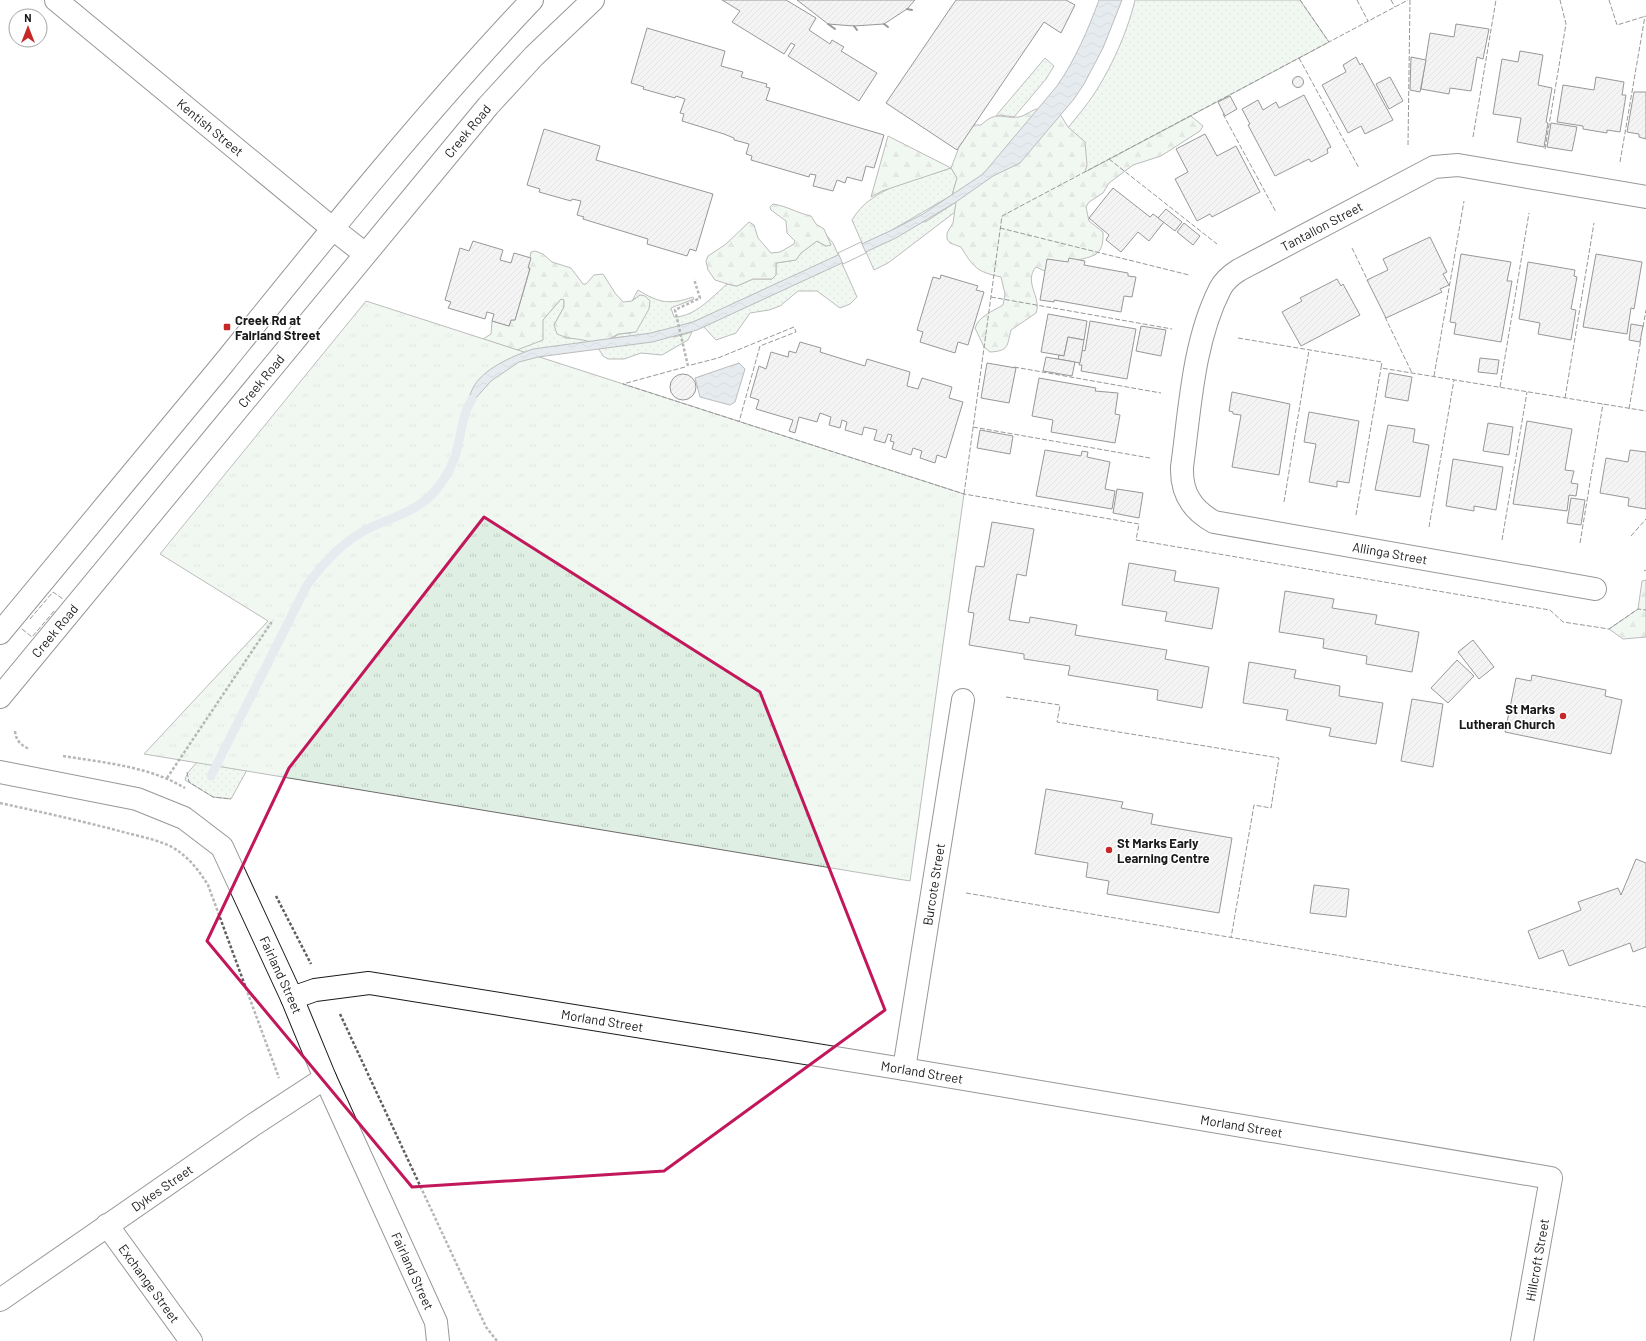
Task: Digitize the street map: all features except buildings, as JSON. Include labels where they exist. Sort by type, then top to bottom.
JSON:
[{"type":"street","name":"Kentish Street","points":[[56,0],[365,254]]},
{"type":"street","points":[[0,633],[222,365],[332,228],[472,64],[532,0]]},
{"type":"street","name":"Creek Road","points":[[0,697],[488,106],[554,36],[593,0]]},
{"type":"street","name":"Tantallon Street","points":[[1191,504],[1185,492],[1182,479],[1182,467],[1198,355],[1202,337],[1220,289],[1228,278],[1239,270],[1434,167],[1458,165],[1646,197]]},
{"type":"street","name":"Allinga Street","points":[[1191,504],[1201,515],[1214,522],[1227,525],[1595,589]]},
{"type":"street","name":"Burcote Street","points":[[904,1069],[963,700]]},
{"type":"street","name":"Fairland Street","points":[[0,772],[137,799],[184,818],[222,847],[292,998],[325,1078],[437,1332],[455,1341]]},
{"type":"street","name":"Morland Street","points":[[292,998],[315,990],[369,983],[904,1069],[1551,1178]]},
{"type":"street","name":"Dykes Street","points":[[0,1300],[107,1225],[325,1078]]},
{"type":"street","name":"Hillcroft Street","points":[[1522,1341],[1551,1178]]},
{"type":"street","name":"Exchange Street","points":[[107,1225],[191,1341]]},
{"type":"path","points":[[688,366],[675,310],[700,298],[694,279]]},
{"type":"path","points":[[153,806],[170,772],[273,620]]},
{"type":"path","points":[[0,803],[102,826],[153,840],[175,850],[198,870],[208,885],[227,933],[288,1103]]},
{"type":"highlighted area","points":[[484,517],[760,692],[885,1010],[664,1171],[412,1187],[207,941],[289,768]]},
{"type":"green space","points":[[1135,0],[1300,0],[1329,42],[1084,173],[1030,171],[1078,116],[1108,71],[1127,28]]},
{"type":"green space","points":[[1045,58],[1054,66],[1046,79],[1014,117],[1000,115],[995,117]]},
{"type":"green space","points":[[1036,109],[1060,114],[1068,127],[1085,142],[1087,165],[1085,172],[1191,116],[1203,126],[1200,131],[1161,156],[1133,165],[1109,183],[1103,193],[1089,202],[1086,207],[1089,221],[1103,232],[1102,246],[1099,251],[1092,256],[1074,261],[1047,272],[1036,267],[1031,278],[1037,301],[1036,313],[1011,330],[1008,344],[1004,349],[990,352],[984,347],[975,328],[983,317],[1003,305],[1005,294],[1001,277],[986,273],[976,268],[961,247],[950,243],[947,239],[947,233],[953,223],[956,202],[953,192],[957,178],[951,168],[958,150],[956,137],[970,125],[981,125],[986,120],[995,116],[1019,117]]},
{"type":"green space","points":[[888,136],[951,168],[882,191],[871,197]]},
{"type":"green space","points":[[951,168],[957,178],[952,195],[892,230],[927,221],[956,202],[955,212],[888,263],[874,270],[852,220],[861,208],[871,199],[896,186]]},
{"type":"green space","points":[[773,204],[811,216],[816,224],[824,229],[831,245],[826,246],[817,241],[801,253],[796,260],[776,263],[776,275],[772,279],[753,279],[737,286],[715,280],[708,270],[706,261],[708,256],[726,244],[749,222],[754,225],[758,238],[771,253],[780,252],[794,244],[795,241],[787,233],[786,221],[771,210],[770,207]]},
{"type":"green space","points":[[824,232],[833,243],[857,297],[850,304],[840,308],[817,291],[798,291],[780,306],[769,310],[750,313],[736,333],[716,340],[702,325],[709,315],[693,322],[674,337],[692,332],[688,340],[662,355],[641,353],[624,359],[608,359],[603,356],[597,346],[534,354],[466,357],[517,350],[561,299],[564,300],[564,307],[554,325],[565,338],[587,339],[598,345],[650,334],[613,338],[619,334],[631,333],[640,295],[632,301],[638,290],[652,298],[671,302],[693,297],[694,299],[671,308],[674,317],[689,314],[703,305],[727,284],[737,286],[753,279],[772,279],[776,275],[776,263],[796,260],[801,253],[817,241],[825,246],[831,245]]},
{"type":"green space","points":[[535,251],[543,254],[552,262],[571,268],[583,284],[586,284],[594,275],[603,274],[615,293],[623,302],[632,301],[640,295],[645,296],[650,301],[649,309],[636,332],[618,334],[598,345],[587,341],[567,338],[557,334],[554,325],[564,307],[564,300],[561,299],[543,320],[543,340],[517,350],[483,339],[491,334],[492,321],[509,326],[511,320],[515,320],[530,269],[528,268],[531,252]]},
{"type":"green space","points":[[366,301],[964,494],[910,881],[144,754],[268,621],[160,554]]},
{"type":"green space","points":[[1646,580],[1646,637],[1623,639],[1609,629],[1638,609],[1642,581]]},
{"type":"green space","points":[[202,754],[253,766],[247,770],[231,799],[213,797],[185,780],[186,776]]},
{"type":"water","points":[[1099,0],[1122,0],[1103,48],[1084,84],[1074,99],[1020,163],[993,176],[956,202],[896,238],[697,330],[652,342],[538,357],[519,362],[491,381],[466,409],[469,397],[476,382],[498,364],[516,355],[533,349],[651,333],[693,322],[892,230],[923,214],[983,174],[1057,86],[1070,66],[1081,44]]},
{"type":"water","points":[[739,363],[745,369],[735,402],[730,405],[700,397],[695,378]]},
{"type":"pier","points":[[861,242],[866,253],[843,264],[838,253]]},
{"type":"waterway","points":[[211,776],[307,585],[328,559],[344,544],[362,532],[421,504],[435,491],[443,481],[452,464],[457,451],[465,416],[472,399]]},
{"type":"fence","points":[[1300,0],[1329,42],[1408,0]]},
{"type":"fence","points":[[1357,0],[1368,21]]},
{"type":"fence","points":[[1391,0],[1395,7]]},
{"type":"fence","points":[[1408,145],[1410,0]]},
{"type":"fence","points":[[1473,137],[1496,0]]},
{"type":"fence","points":[[1545,149],[1566,24],[1560,0]]},
{"type":"fence","points":[[1609,0],[1617,25],[1646,16]]},
{"type":"fence","points":[[1620,162],[1645,16]]},
{"type":"fence","points":[[964,494],[1002,216],[1329,42]]},
{"type":"fence","points":[[1299,58],[1359,168]]},
{"type":"fence","points":[[1223,114],[1276,212]]},
{"type":"fence","points":[[1109,159],[1217,244]]},
{"type":"fence","points":[[1434,376],[1464,201]]},
{"type":"fence","points":[[1500,387],[1529,213]]},
{"type":"fence","points":[[1565,398],[1594,223]]},
{"type":"fence","points":[[1000,228],[1189,275]]},
{"type":"fence","points":[[1352,248],[1368,281]]},
{"type":"fence","points":[[991,297],[1172,329]]},
{"type":"fence","points":[[1643,327],[1646,310]]},
{"type":"fence","points":[[1385,317],[1412,373]]},
{"type":"fence","points":[[691,365],[718,358],[794,327],[796,332],[760,346],[739,422]]},
{"type":"fence","points":[[1238,338],[1382,362],[1381,368],[1646,411]]},
{"type":"fence","points":[[1629,409],[1641,339]]},
{"type":"fence","points":[[1284,502],[1309,350]]},
{"type":"fence","points":[[685,367],[623,384],[964,494],[1139,524],[1136,540],[1550,610],[1563,622],[1609,629],[1638,609],[1646,610]]},
{"type":"fence","points":[[1014,367],[1161,393]]},
{"type":"fence","points":[[1356,515],[1381,368]]},
{"type":"fence","points":[[1429,527],[1454,380]]},
{"type":"fence","points":[[1502,540],[1527,392]]},
{"type":"fence","points":[[1580,543],[1603,404]]},
{"type":"fence","points":[[973,427],[1150,458]]},
{"type":"fence","points":[[1631,536],[1646,519]]},
{"type":"fence","points":[[30,619],[53,592],[63,599]]},
{"type":"fence","points":[[22,629],[32,637],[55,610]]},
{"type":"fence","points":[[1006,697],[1060,705],[1057,722],[1279,758],[1271,808],[1254,805],[1231,938]]},
{"type":"fence","points":[[187,772],[189,782],[213,797],[231,799]]},
{"type":"fence","points":[[966,893],[1646,1007]]},
{"type":"wall","points":[[907,9],[912,10]]},
{"type":"wall","points":[[828,24],[835,29]]},
{"type":"wall","points":[[884,24],[888,27]]},
{"type":"wall","points":[[854,26],[857,30]]},
{"type":"place","name":"Creek Rd at Fairland Street","points":[[227,327]]},
{"type":"place","name":"St Marks Lutheran Church","points":[[1563,716]]},
{"type":"place","name":"St Marks Early Learning Centre","points":[[1109,850]]}]
